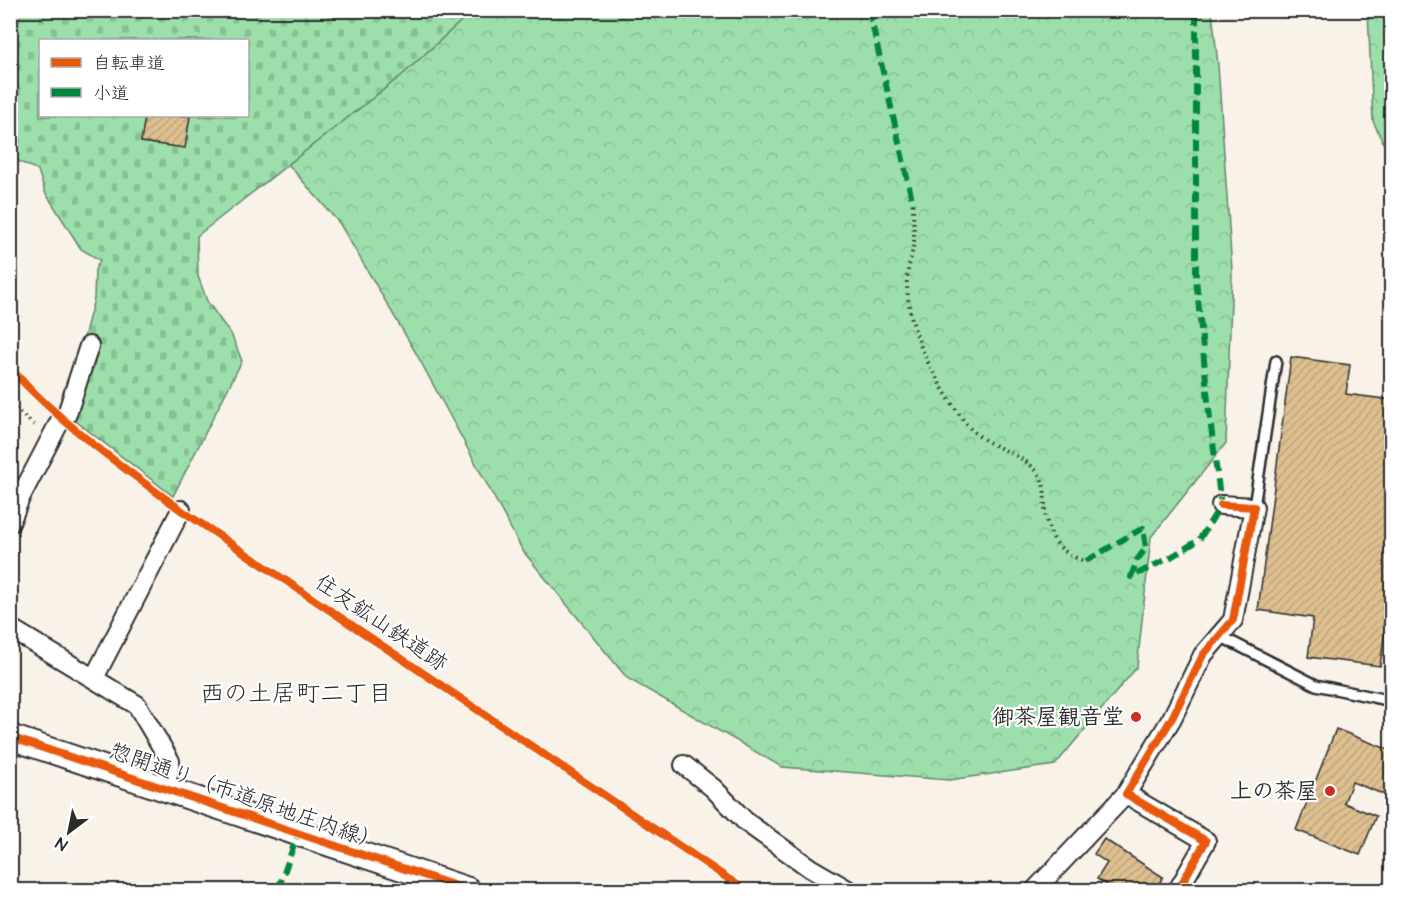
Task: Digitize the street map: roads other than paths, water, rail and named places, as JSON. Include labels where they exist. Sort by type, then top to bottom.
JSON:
[{"type":"street","points":[[10,523],[20,498],[61,419],[67,414],[90,345]]},
{"type":"street","points":[[1035,891],[1126,794],[1172,718],[1203,655],[1233,620],[1254,507],[1221,506]]},
{"type":"street","points":[[94,678],[181,510]]},
{"type":"street","points":[[10,628],[137,705],[170,761],[166,788]]},
{"type":"street","name":"惣開通り（市道原地庄内線）","points":[[10,737],[468,891]]},
{"type":"street","points":[[684,765],[713,788],[746,822],[810,868],[848,891]]},
{"type":"street","points":[[1126,794],[1206,841],[1178,891]]},
{"type":"lane","points":[[1254,507],[1276,361]]},
{"type":"lane","points":[[1220,636],[1316,685],[1392,701]]},
{"type":"place","name":"御茶屋観音堂","points":[[1136,717]]},
{"type":"place","name":"上の茶屋","points":[[1330,791]]},
{"type":"district","name":"西の土居町二丁目","points":[[296,694]]}]
